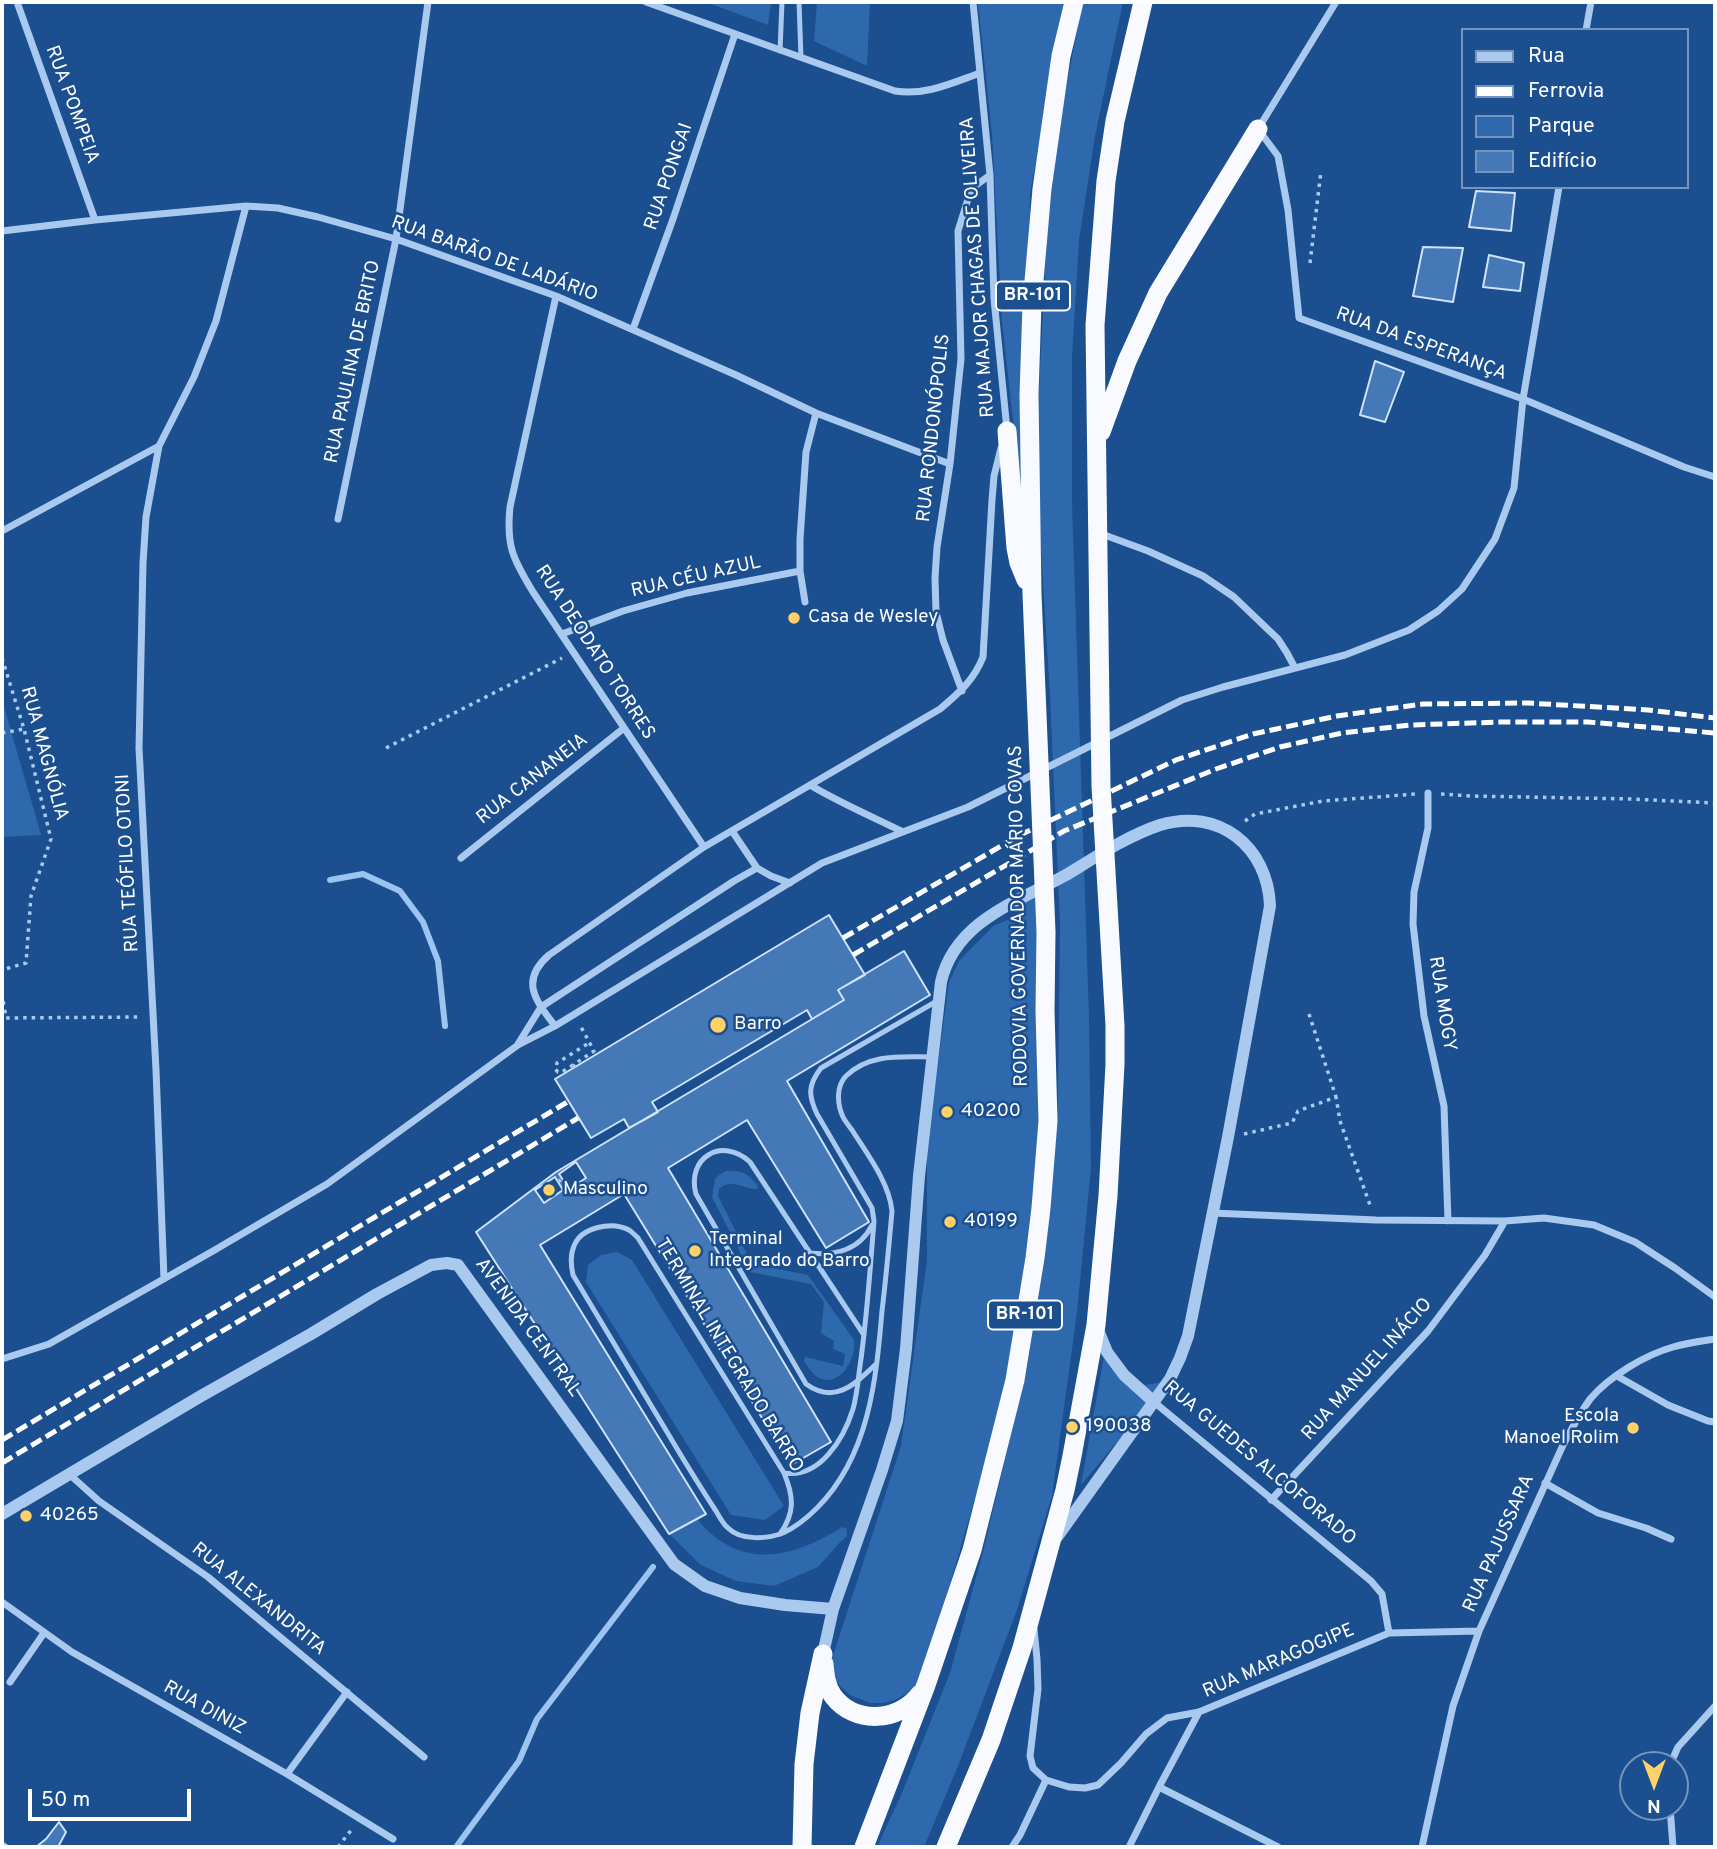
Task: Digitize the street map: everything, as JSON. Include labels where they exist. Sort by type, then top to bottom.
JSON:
[{"type":"highway","name":"RODOVIA GOVERNADOR MÁRIO COVAS","points":[[864,1847],[926,1685],[972,1550],[1015,1380],[1041,1208],[1048,1121],[1046,932],[1032,594],[1029,395],[1032,304],[1042,189],[1061,56],[1074,2]]},
{"type":"highway","name":"BR-101","points":[[946,1847],[991,1740],[1033,1611],[1067,1479],[1096,1325],[1108,1196],[1115,1026],[1101,786],[1095,325],[1106,181],[1115,121],[1143,2]]},
{"type":"highway","points":[[1097,443],[1131,352],[1158,293],[1258,129]]},
{"type":"highway","points":[[1007,431],[1016,548],[1032,594]]},
{"type":"highway","points":[[823,1654],[826,1682],[832,1695],[855,1713],[869,1717],[886,1716],[903,1710],[926,1685]]},
{"type":"highway","points":[[802,1847],[805,1751],[823,1654]]},
{"type":"street","name":"RUA POMPEIA","points":[[17,2],[96,219]]},
{"type":"street","name":"RUA PAULINA DE BRITO","points":[[338,519],[396,239],[428,2]]},
{"type":"street","points":[[646,2],[903,92],[924,92],[980,73]]},
{"type":"street","name":"RUA MAJOR CHAGAS DE OLIVEIRA","points":[[962,691],[983,657],[994,476],[1007,431],[994,299],[990,175],[973,2]]},
{"type":"street","points":[[1258,129],[1336,2]]},
{"type":"street","points":[[1586,28],[1591,2]]},
{"type":"street","name":"RUA PONGAI","points":[[633,329],[735,34]]},
{"type":"street","name":"RUA DA ESPERANÇA","points":[[1258,129],[1278,156],[1288,210],[1299,318],[1523,399],[1684,467],[1715,477]]},
{"type":"street","name":"RUA RONDONÓPOLIS","points":[[962,691],[943,640],[936,612],[935,578],[961,359],[958,231],[968,199],[975,187],[990,175]]},
{"type":"street","points":[[2,1359],[49,1344],[327,1184],[518,1045],[555,1026],[822,863],[968,807],[1181,700],[1345,655],[1409,630],[1438,611],[1462,589],[1495,539],[1514,488],[1523,399],[1559,189]]},
{"type":"street","name":"RUA BARÃO DE LADÁRIO","points":[[2,232],[96,219],[246,206],[291,211],[396,239],[556,296],[816,413],[950,464]]},
{"type":"street","name":"RUA TEÓFILO OTONI","points":[[164,1279],[139,748],[146,517],[159,446],[194,377],[216,321],[246,206]]},
{"type":"street","name":"RUA DEODATO TORRES","points":[[556,296],[510,507],[509,542],[523,575],[704,848]]},
{"type":"street","points":[[805,602],[800,571],[806,452],[816,413]]},
{"type":"street","points":[[2,531],[159,446]]},
{"type":"street","points":[[1097,532],[1203,576],[1224,590],[1278,639],[1295,668]]},
{"type":"street","name":"RUA CÉU AZUL","points":[[562,634],[623,611],[687,593],[800,571]]},
{"type":"street","points":[[555,1026],[541,1007],[532,984],[538,964],[548,955],[704,848],[940,709],[962,691]]},
{"type":"street","name":"RUA CANANEIA","points":[[461,858],[624,728]]},
{"type":"street","points":[[810,785],[838,802],[901,831]]},
{"type":"street","name":"RUA MOGY","points":[[1428,793],[1428,828],[1414,892],[1413,924],[1424,1016],[1444,1106],[1448,1221]]},
{"type":"street","points":[[823,1654],[833,1609],[897,1421],[932,1057],[944,973],[955,948],[982,921],[1002,908],[1129,839],[1160,826],[1186,821],[1206,823],[1235,834],[1249,847],[1265,874],[1269,906],[1228,1137],[1188,1336],[1175,1369],[1154,1402],[1049,1547]]},
{"type":"street","points":[[732,831],[757,868],[790,883]]},
{"type":"street","points":[[518,1045],[541,1007],[757,868]]},
{"type":"street","points":[[1212,1213],[1376,1220],[1505,1221],[1544,1218],[1594,1225],[1634,1242],[1715,1297]]},
{"type":"street","name":"RUA MANUEL INÁCIO","points":[[1271,1500],[1428,1332],[1485,1255],[1505,1221]]},
{"type":"street","name":"AVENIDA CENTRAL","points":[[2,1514],[377,1294],[431,1265],[447,1263],[458,1265],[674,1564],[705,1586],[740,1598],[833,1609]]},
{"type":"street","name":"RUA GUEDES ALCOFORADO","points":[[1096,1325],[1107,1352],[1124,1375],[1377,1588],[1382,1594],[1389,1633]]},
{"type":"street","name":"RUA PAJUSSARA","points":[[1422,1847],[1453,1706],[1479,1631],[1545,1483],[1586,1405],[1617,1376],[1642,1360],[1672,1347],[1715,1339]]},
{"type":"street","points":[[1617,1376],[1668,1405],[1715,1422]]},
{"type":"street","name":"RUA ALEXANDRITA","points":[[69,1474],[99,1501],[208,1577],[424,1757]]},
{"type":"street","points":[[1545,1483],[1598,1513],[1671,1539]]},
{"type":"street","name":"RUA DINIZ","points":[[2,1602],[72,1653],[287,1774],[393,1839]]},
{"type":"street","points":[[1033,1611],[1038,1689],[1030,1756],[1033,1768],[1046,1780],[1069,1787],[1098,1785],[1146,1734],[1167,1718],[1199,1712]]},
{"type":"street","name":"RUA MARAGOGIPE","points":[[1129,1847],[1199,1712],[1389,1633],[1479,1631]]},
{"type":"street","points":[[10,1682],[44,1633]]},
{"type":"street","points":[[287,1774],[347,1692]]},
{"type":"street","points":[[1676,1751],[1715,1706]]},
{"type":"street","points":[[1012,1847],[1046,1780]]},
{"type":"street","points":[[1159,1787],[1278,1847]]},
{"type":"street","points":[[1671,1821],[1673,1847]]},
{"type":"lane","points":[[780,51],[782,2]]},
{"type":"lane","points":[[799,2],[801,58]]},
{"type":"lane","points":[[784,1473],[810,1469],[829,1454],[850,1418],[864,1335],[874,1221],[872,1208],[813,1108],[810,1087],[821,1068],[939,1000]]},
{"type":"lane","points":[[780,1534],[806,1518],[837,1486],[849,1466],[864,1427],[877,1363],[891,1201],[878,1174],[843,1117],[839,1106],[839,1087],[852,1070],[870,1061],[886,1056],[932,1057]]},
{"type":"lane","points":[[864,1335],[750,1162],[733,1151],[713,1152],[705,1157],[694,1174],[693,1184],[699,1200],[806,1384],[823,1392],[847,1389],[877,1363]]},
{"type":"lane","points":[[810,1252],[834,1254],[845,1250],[864,1238],[874,1221]]},
{"type":"lane","name":"TERMINAL INTEGRADO BARRO","points":[[605,1226],[615,1227],[628,1230],[638,1238],[784,1473],[792,1500],[788,1524],[780,1534],[757,1538],[737,1534],[727,1528],[573,1275],[573,1247],[585,1232],[605,1226]]},
{"type":"path","points":[[1309,268],[1321,171]]},
{"type":"path","points":[[386,748],[573,652]]},
{"type":"path","name":"RUA MAGNÓLIA","points":[[2,658],[24,729],[51,839],[32,896],[26,963],[2,970]]},
{"type":"path","points":[[2,733],[24,729]]},
{"type":"path","points":[[1235,834],[1255,814],[1323,801],[1428,793],[1715,803]]},
{"type":"path","points":[[2,993],[6,1018],[153,1017]]},
{"type":"path","points":[[575,1014],[594,1051],[562,1072],[555,1069],[557,1063],[589,1043]]},
{"type":"path","points":[[1308,1014],[1336,1097],[1340,1121],[1376,1220]]},
{"type":"path","points":[[1228,1137],[1292,1123],[1298,1111],[1336,1097]]},
{"type":"path","points":[[338,1847],[359,1818]]},
{"type":"green space","points":[[706,2],[771,2],[768,25]]},
{"type":"green space","points":[[817,2],[870,2],[867,66],[814,41]]},
{"type":"green space","points":[[978,2],[1067,2],[1030,193],[1025,529],[1002,321],[992,134]]},
{"type":"green space","points":[[1083,2],[1123,2],[1095,136],[1079,240],[1072,357],[1072,502],[1089,1018],[1091,1168],[1077,1312],[1052,1496],[1017,1610],[924,1847],[877,1847],[902,1793],[950,1673],[983,1552],[1027,1368],[1052,1187],[1058,1101],[1060,923],[1039,516],[1038,409],[1047,233],[1060,118]]},
{"type":"green space","points":[[2,700],[38,824],[41,835],[2,837]]},
{"type":"green space","points":[[1036,892],[1048,1121],[1007,1372],[988,1454],[931,1649],[917,1684],[895,1700],[870,1703],[850,1695],[841,1687],[830,1665],[901,1446],[927,1260],[927,1146],[949,982],[959,961],[993,926],[1017,916],[1024,898]]},
{"type":"green space","points":[[726,1171],[745,1174],[758,1186],[757,1189],[752,1189],[728,1184],[719,1189],[718,1196],[752,1264],[808,1275],[854,1340],[850,1362],[841,1375],[834,1379],[819,1378],[804,1361],[805,1357],[843,1366],[845,1354],[833,1349],[834,1341],[821,1333],[824,1302],[811,1284],[750,1272],[712,1197],[715,1179]]},
{"type":"green space","points":[[617,1252],[632,1260],[784,1506],[765,1520],[731,1515],[586,1282],[588,1265],[601,1255]]},
{"type":"green space","points":[[1104,1356],[1124,1376],[1146,1385],[1168,1381],[1081,1485]]},
{"type":"green space","points":[[697,1519],[713,1536],[748,1553],[785,1552],[804,1547],[842,1527],[847,1529],[847,1536],[818,1567],[774,1586],[736,1581],[701,1565],[669,1534]]},
{"type":"building","points":[[1476,191],[1515,193],[1511,231],[1469,227]]},
{"type":"building","points":[[1423,247],[1463,248],[1453,302],[1413,296]]},
{"type":"building","points":[[1489,255],[1524,263],[1520,291],[1483,287]]},
{"type":"building","points":[[1375,361],[1404,372],[1385,422],[1360,415]]},
{"type":"building","points":[[829,915],[865,975],[838,990],[844,1000],[812,1019],[807,1010],[652,1102],[658,1112],[629,1128],[624,1119],[591,1138],[555,1079]]},
{"type":"building","points":[[904,951],[930,995],[787,1081],[869,1222],[826,1248],[747,1120],[668,1168],[831,1442],[791,1465],[624,1194],[540,1245],[706,1514],[669,1534],[476,1232],[556,1172],[844,1000],[838,990]]},
{"type":"building","points":[[576,1162],[586,1178],[569,1189],[559,1174]]},
{"type":"building","name":"Masculino","points":[[555,1177],[563,1190],[544,1203],[535,1190]]},
{"type":"building","points":[[59,1822],[66,1832],[58,1847],[36,1847],[46,1839]]},
{"type":"waterway","points":[[330,880],[363,874],[400,891],[423,922],[438,961],[445,1026]]},
{"type":"waterway","points":[[456,1847],[519,1761],[537,1719],[653,1567]]},
{"type":"railway","points":[[843,938],[1020,835],[1176,760],[1253,734],[1337,716],[1423,704],[1528,703],[1648,710],[1715,718]]},
{"type":"railway","points":[[853,955],[1064,831],[1216,769],[1280,747],[1342,733],[1410,725],[1501,722],[1588,722],[1715,733]]},
{"type":"railway","points":[[2,1440],[569,1101]]},
{"type":"railway","points":[[2,1463],[578,1118]]},
{"type":"place","name":"Casa de Wesley","points":[[794,618]]},
{"type":"place","name":"Barro","points":[[718,1025]]},
{"type":"place","name":"40200","points":[[947,1112]]},
{"type":"place","name":"Masculino","points":[[549,1190]]},
{"type":"place","name":"40199","points":[[950,1222]]},
{"type":"place","name":"Terminal Integrado do Barro","points":[[695,1251]]},
{"type":"place","name":"190038","points":[[1072,1427]]},
{"type":"place","name":"Escola Manoel Rolim","points":[[1633,1428]]},
{"type":"place","name":"40265","points":[[26,1516]]}]
